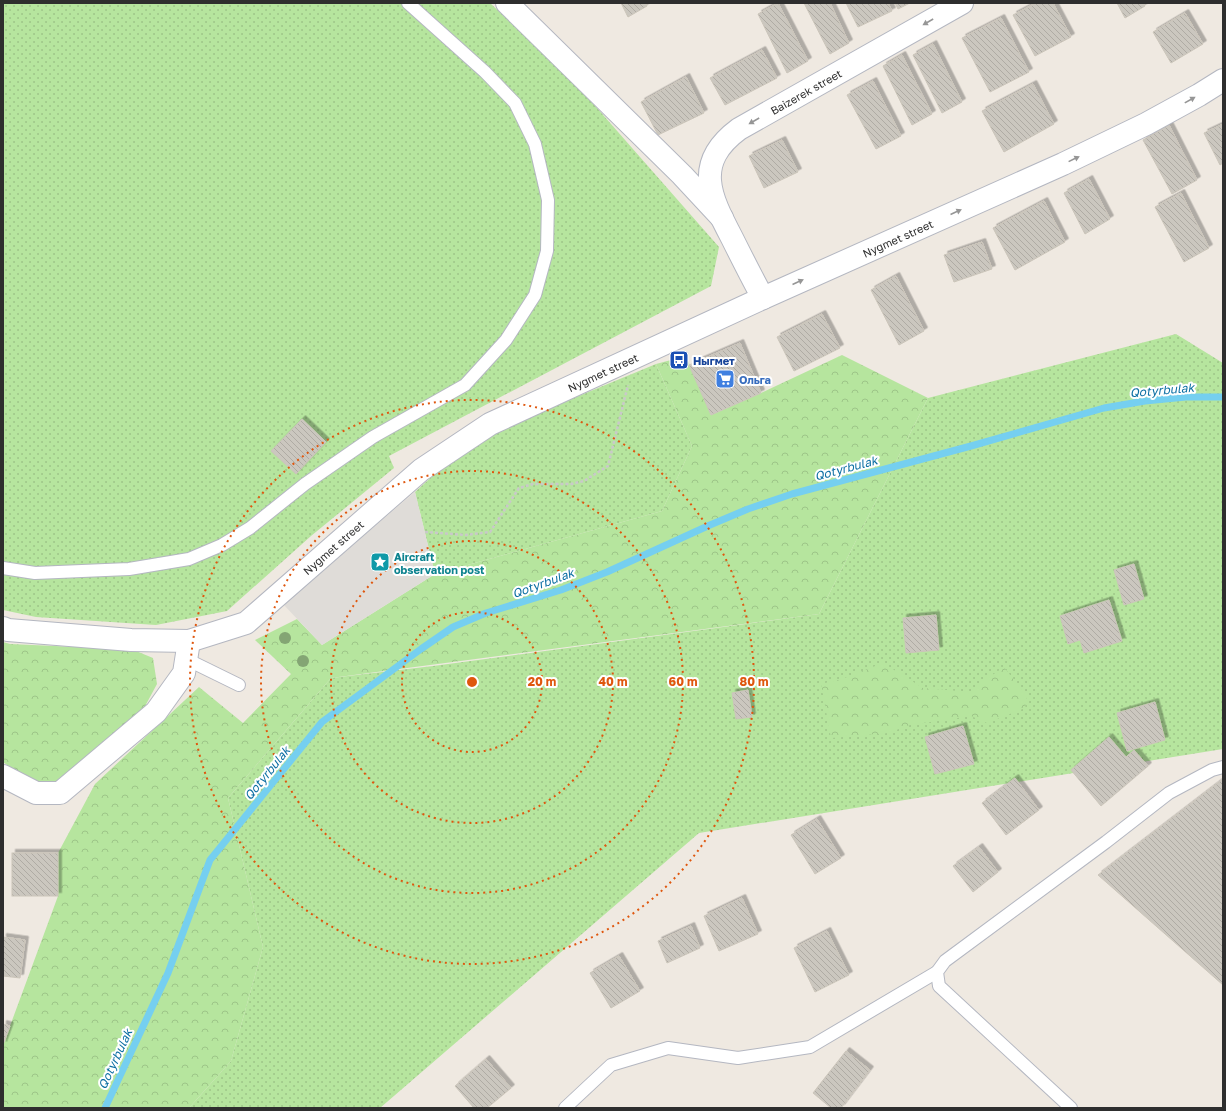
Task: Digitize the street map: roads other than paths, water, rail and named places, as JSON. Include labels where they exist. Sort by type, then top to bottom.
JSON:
[{"type":"main road","points":[[507,3],[682,175],[722,218],[763,298]]},
{"type":"main road","name":"Baizerek street","points":[[722,218],[714,201],[710,187],[712,163],[721,144],[739,130],[962,3]]},
{"type":"main road","name":"Nygmet street","points":[[3,628],[131,640],[188,650],[246,623],[421,470],[490,424],[763,298],[1063,164],[1146,124],[1223,80]]},
{"type":"main road","points":[[3,776],[36,793],[60,793],[156,712],[184,673],[188,650]]},
{"type":"lane","points":[[3,568],[35,572],[129,569],[189,559],[222,545],[250,528],[305,484],[373,437],[465,384],[506,340],[535,295],[547,251],[548,200],[536,144],[515,103],[485,72],[408,3]]},
{"type":"lane","points":[[188,650],[239,685]]},
{"type":"lane","points":[[565,1108],[611,1065],[668,1048],[738,1058],[810,1047],[937,972],[945,961],[1106,842],[1169,793],[1212,770],[1223,767]]},
{"type":"lane","points":[[937,972],[939,986],[1071,1108]]},
{"type":"waterway","name":"Qotyrbulak","points":[[105,1108],[168,973],[210,860],[322,722],[453,627],[486,613],[561,590],[607,572],[710,525],[748,509],[792,494],[971,446],[1104,408],[1145,401],[1186,397],[1223,397]]},
{"type":"place","name":"Ныгмет","points":[[679,360]]},
{"type":"place","name":"Ольга","points":[[725,379]]},
{"type":"place","name":"Aircraft observation post","points":[[380,562]]}]
